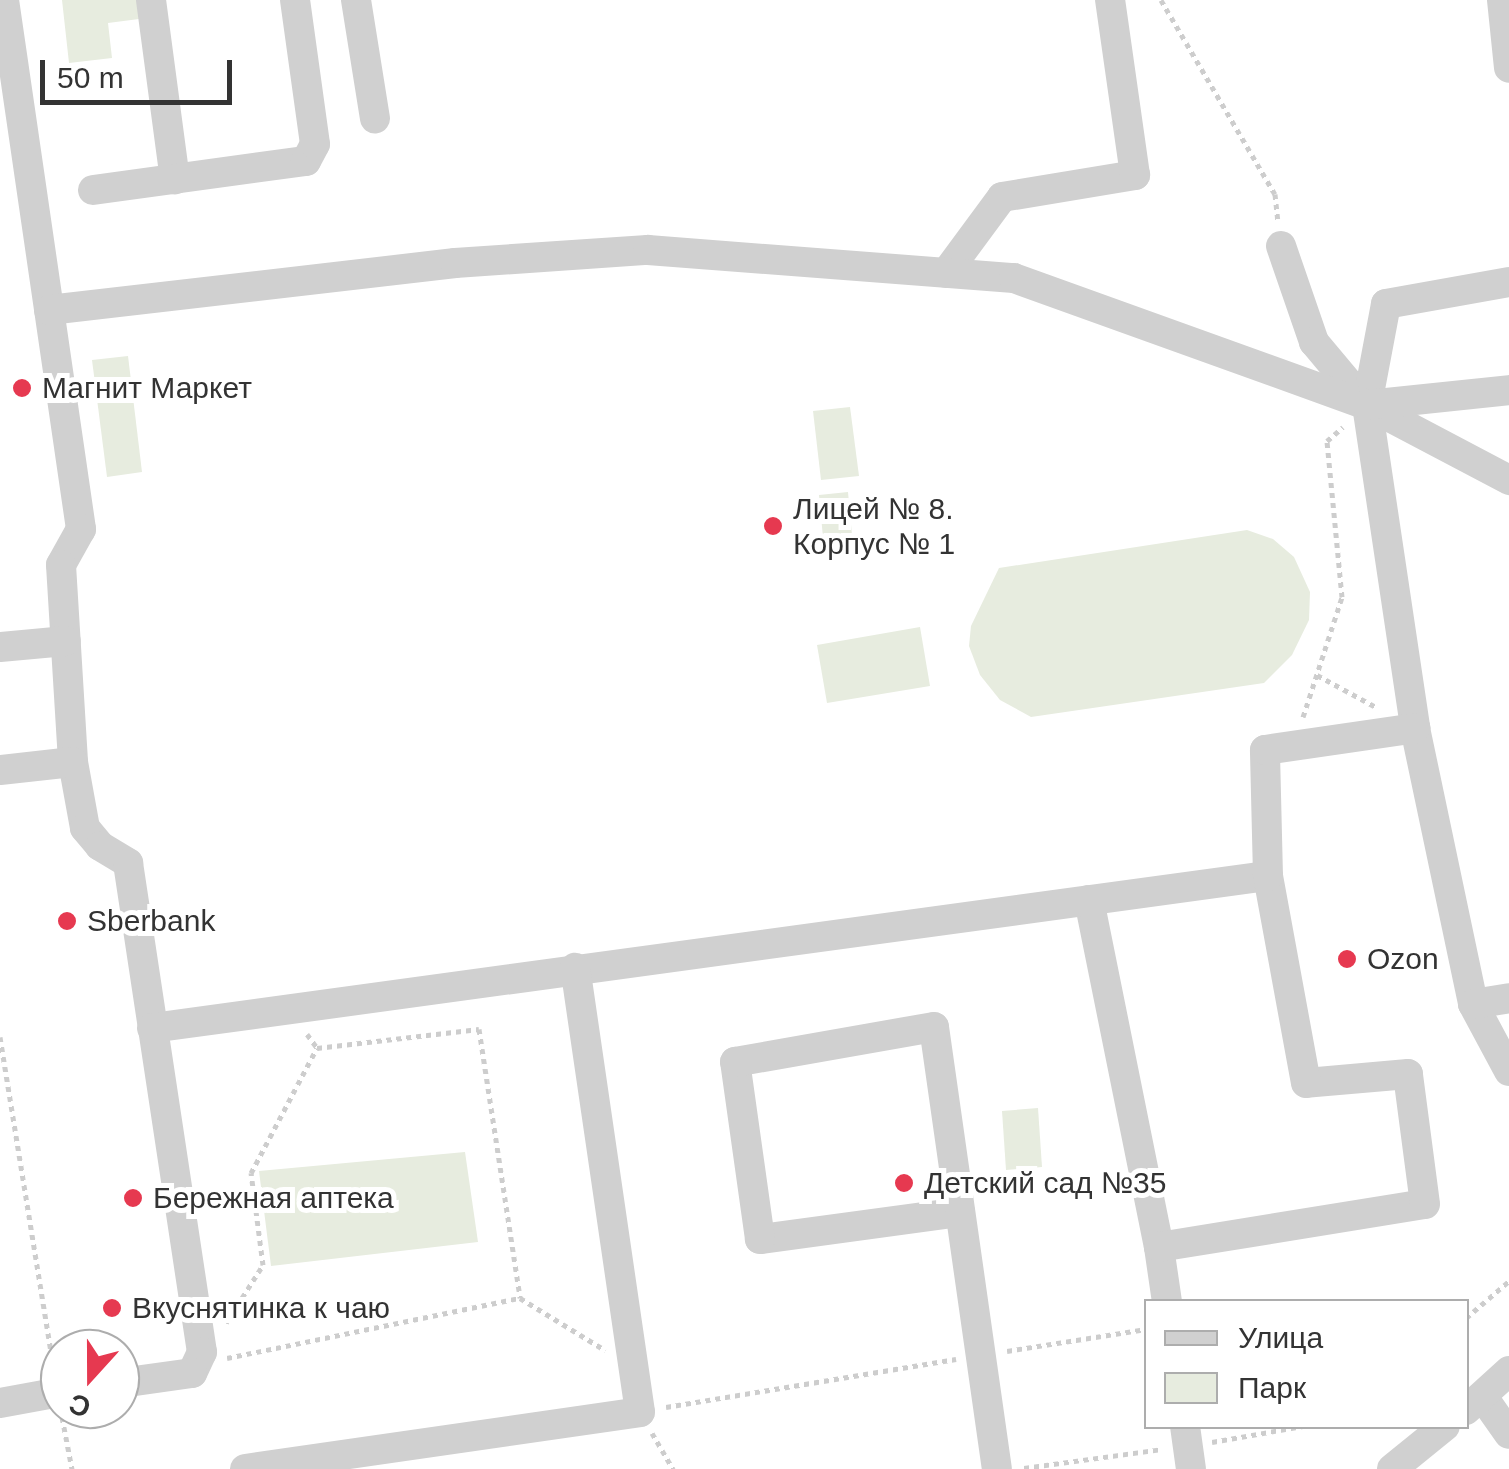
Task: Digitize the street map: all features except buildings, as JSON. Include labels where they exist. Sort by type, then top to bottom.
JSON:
[{"type":"street","points":[[4,0],[82,529],[61,565],[73,762],[85,828],[100,846],[128,862],[202,1352],[200,1364],[192,1373],[140,1381]]},
{"type":"street","points":[[151,0],[176,178]]},
{"type":"street","points":[[93,190],[306,160],[314,153],[295,0]]},
{"type":"street","points":[[356,0],[375,118]]},
{"type":"street","points":[[946,273],[1002,197],[1135,176],[1110,0]]},
{"type":"street","points":[[1502,0],[1509,68]]},
{"type":"street","points":[[1281,246],[1314,342],[1367,405]]},
{"type":"street","points":[[49,310],[455,263],[648,250],[1014,278],[1367,405],[1509,480]]},
{"type":"street","points":[[1509,282],[1386,304],[1367,405],[1415,728],[1474,1004],[1509,1072]]},
{"type":"street","points":[[1367,405],[1509,390]]},
{"type":"street","points":[[0,647],[66,640]]},
{"type":"street","points":[[1159,1247],[1424,1204],[1408,1074],[1306,1083],[1268,876],[1265,750],[1415,728]]},
{"type":"street","points":[[0,770],[73,762]]},
{"type":"street","points":[[152,1028],[1268,876]]},
{"type":"street","points":[[1090,900],[1167,1299]]},
{"type":"street","points":[[245,1469],[640,1412],[574,968]]},
{"type":"street","points":[[1474,1004],[1509,998]]},
{"type":"street","points":[[960,1212],[760,1239],[735,1062],[934,1027],[997,1469]]},
{"type":"street","points":[[1509,1372],[1475,1404],[1509,1434]]},
{"type":"street","points":[[0,1403],[40,1400]]},
{"type":"street","points":[[1185,1429],[1191,1469]]},
{"type":"street","points":[[1392,1469],[1441,1429]]},
{"type":"path","points":[[1161,0],[1275,194],[1281,246]]},
{"type":"path","points":[[1294,746],[1342,598],[1328,441],[1367,405]]},
{"type":"path","points":[[1317,675],[1415,728]]},
{"type":"path","points":[[288,1008],[317,1048]]},
{"type":"path","points":[[317,1048],[479,1030],[520,1298]]},
{"type":"path","points":[[0,1037],[48,1329]]},
{"type":"path","points":[[200,1364],[263,1264],[252,1173],[317,1048]]},
{"type":"path","points":[[1469,1315],[1509,1281]]},
{"type":"path","points":[[200,1364],[520,1298],[632,1367]]},
{"type":"path","points":[[673,1469],[640,1412],[1144,1329]]},
{"type":"path","points":[[65,1429],[72,1469]]},
{"type":"green space","points":[[62,0],[137,0],[139,19],[108,23],[112,58],[69,63]]},
{"type":"green space","points":[[128,356],[142,472],[107,477],[92,360]]},
{"type":"green space","points":[[850,407],[859,476],[821,480],[813,411]]},
{"type":"green space","points":[[848,492],[853,546],[824,548],[819,495]]},
{"type":"green space","points":[[1247,530],[1273,539],[1294,557],[1310,592],[1309,620],[1292,655],[1264,683],[1031,717],[1000,700],[980,675],[969,646],[971,626],[999,568]]},
{"type":"green space","points":[[920,627],[930,686],[827,703],[817,645]]},
{"type":"green space","points":[[1038,1108],[1042,1167],[1006,1170],[1002,1111]]},
{"type":"green space","points":[[465,1152],[478,1242],[271,1266],[259,1171]]},
{"type":"place","name":"Магнит Маркет","points":[[22,388]]},
{"type":"place","name":"Лицей № 8. Корпус № 1","points":[[773,526]]},
{"type":"place","name":"Sberbank","points":[[67,921]]},
{"type":"place","name":"Ozon","points":[[1347,959]]},
{"type":"place","name":"Детский сад №35","points":[[904,1183]]},
{"type":"place","name":"Бережная аптека","points":[[133,1198]]},
{"type":"place","name":"Вкуснятинка к чаю","points":[[112,1308]]}]
